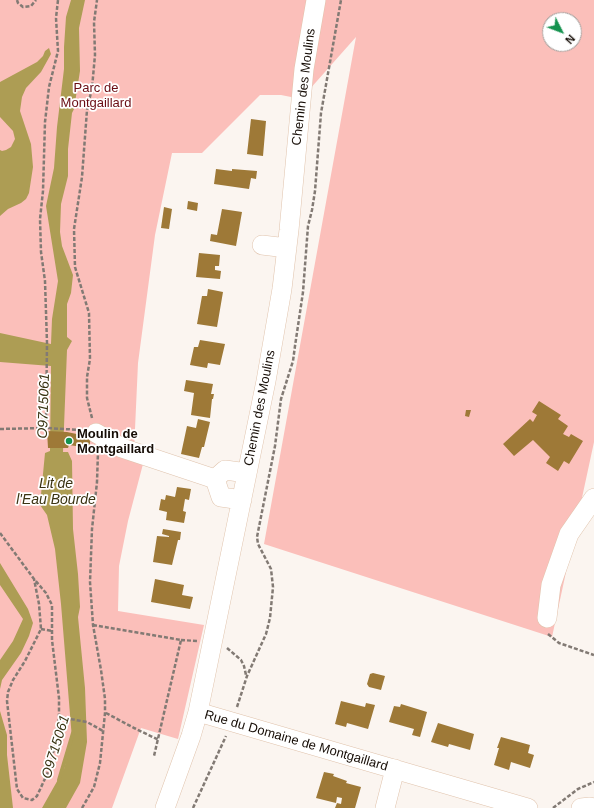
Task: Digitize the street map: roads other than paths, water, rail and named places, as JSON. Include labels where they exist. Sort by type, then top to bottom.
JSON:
[{"type":"street","name":"Chemin des Moulins","points":[[165,808],[189,742],[198,712],[242,500],[273,339],[282,289],[287,248],[304,69],[316,0]]},
{"type":"street","points":[[262,245],[287,248]]},
{"type":"street","points":[[96,433],[122,448],[215,479]]},
{"type":"street","points":[[215,479],[225,470],[247,473]]},
{"type":"street","points":[[215,479],[220,497],[242,500]]},
{"type":"street","points":[[548,618],[551,585],[569,534],[594,498]]},
{"type":"street","name":"Rue du Domaine de Montgaillard","points":[[198,712],[528,808]]},
{"type":"street","name":"Rue du Domaine de Montgaillard","points":[[385,808],[395,769]]},
{"type":"street","points":[[581,808],[594,808]]},
{"type":"water","name":"Lit de l'Eau Bourde","points":[[71,0],[85,0],[79,28],[80,71],[74,109],[72,113],[68,149],[68,176],[61,204],[60,232],[62,246],[73,275],[71,293],[67,304],[67,337],[72,341],[67,350],[63,452],[68,452],[72,461],[73,529],[78,574],[80,607],[78,617],[85,688],[87,742],[80,783],[66,808],[42,808],[64,769],[72,739],[55,549],[47,515],[40,505],[45,453],[50,451],[51,366],[0,362],[0,333],[51,344],[52,319],[58,281],[46,206],[54,168],[64,69],[66,17]]},
{"type":"water","points":[[49,48],[51,54],[41,72],[26,88],[22,97],[20,111],[31,144],[33,167],[29,193],[26,199],[21,203],[8,209],[0,216],[0,150],[6,150],[11,147],[15,139],[13,131],[0,117],[0,82],[37,62]]},
{"type":"water","points":[[0,563],[28,609],[33,623],[21,653],[2,680],[0,689],[0,660],[13,641],[23,619],[0,585]]},
{"type":"water","points":[[0,711],[7,735],[7,755],[13,808],[0,808]]},
{"type":"waterway","name":"O9715061","points":[[59,780],[73,733]]},
{"type":"place","name":"Moulin de Montgaillard","points":[[69,441]]},
{"type":"park label","name":"Parc de Montgaillard","points":[[96,96]]}]
